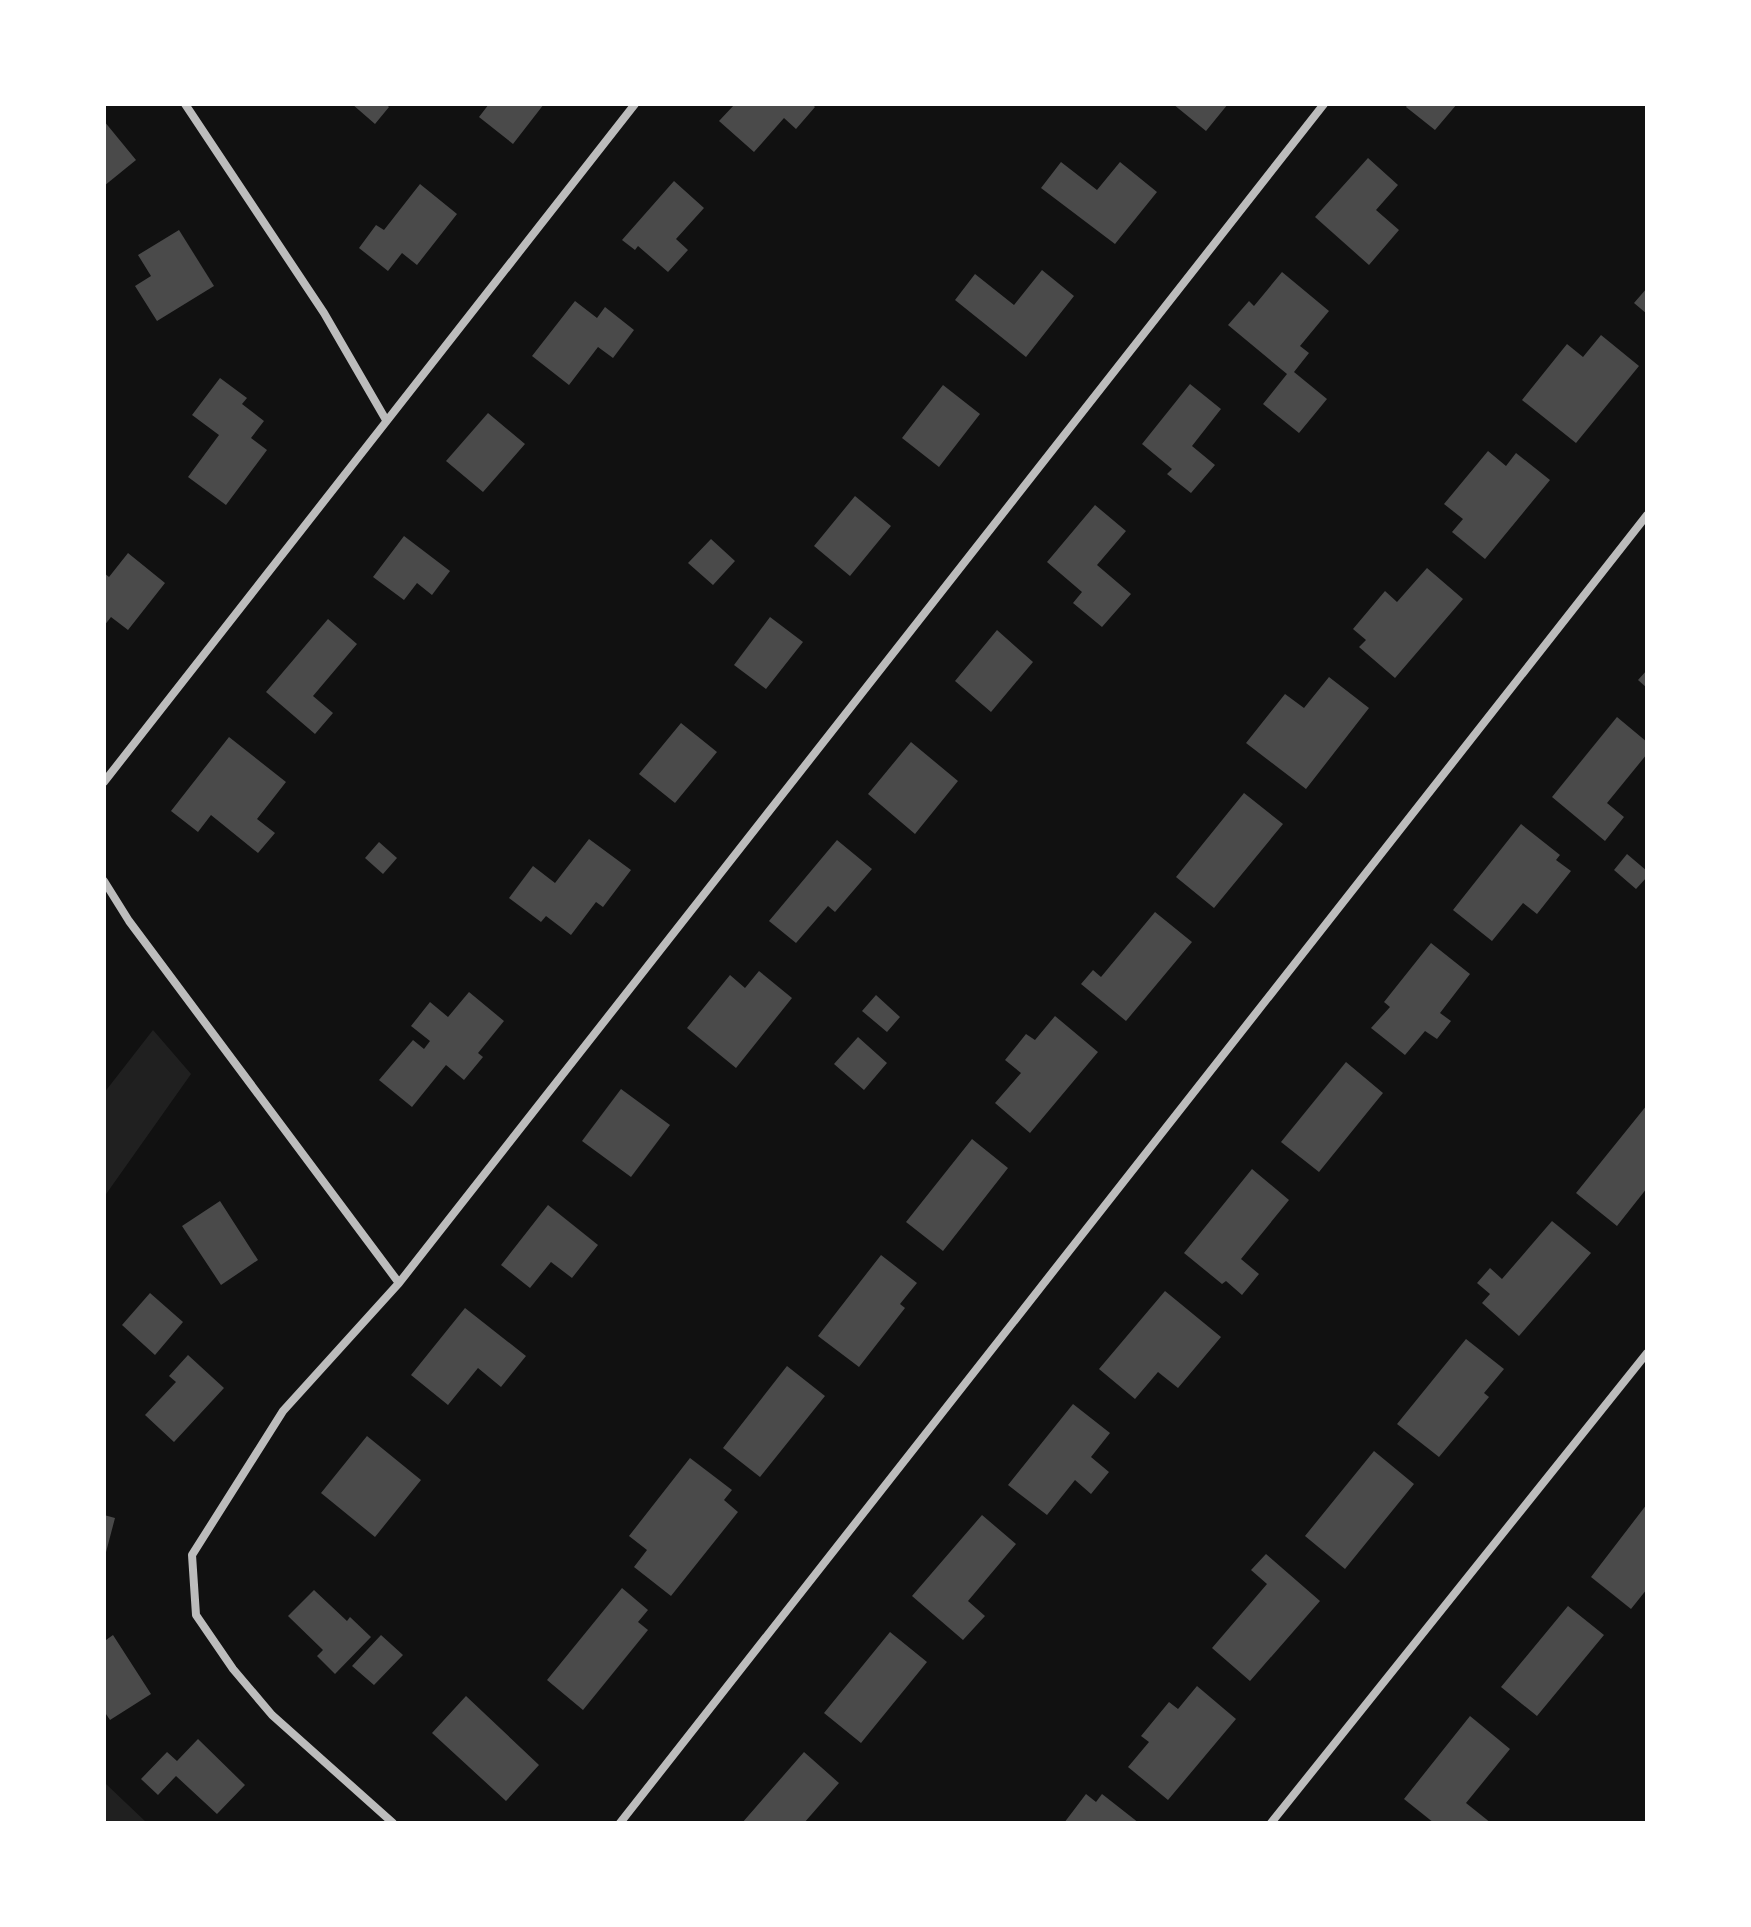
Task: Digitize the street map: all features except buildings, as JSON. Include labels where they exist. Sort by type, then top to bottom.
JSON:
[{"type":"street","points":[[185,104],[324,313],[386,420]]},
{"type":"street","points":[[104,782],[635,104]]},
{"type":"street","points":[[393,1823],[272,1715],[233,1669],[196,1615],[192,1555],[283,1411],[399,1283],[1324,104]]},
{"type":"street","points":[[620,1823],[1647,515]]},
{"type":"street","points":[[104,881],[129,921],[399,1283]]},
{"type":"street","points":[[1271,1823],[1647,1353]]},
{"type":"shaded area","points":[[153,1030],[191,1074],[104,1197],[104,1093]]},
{"type":"shaded area","points":[[106,1784],[147,1823],[104,1823]]}]
